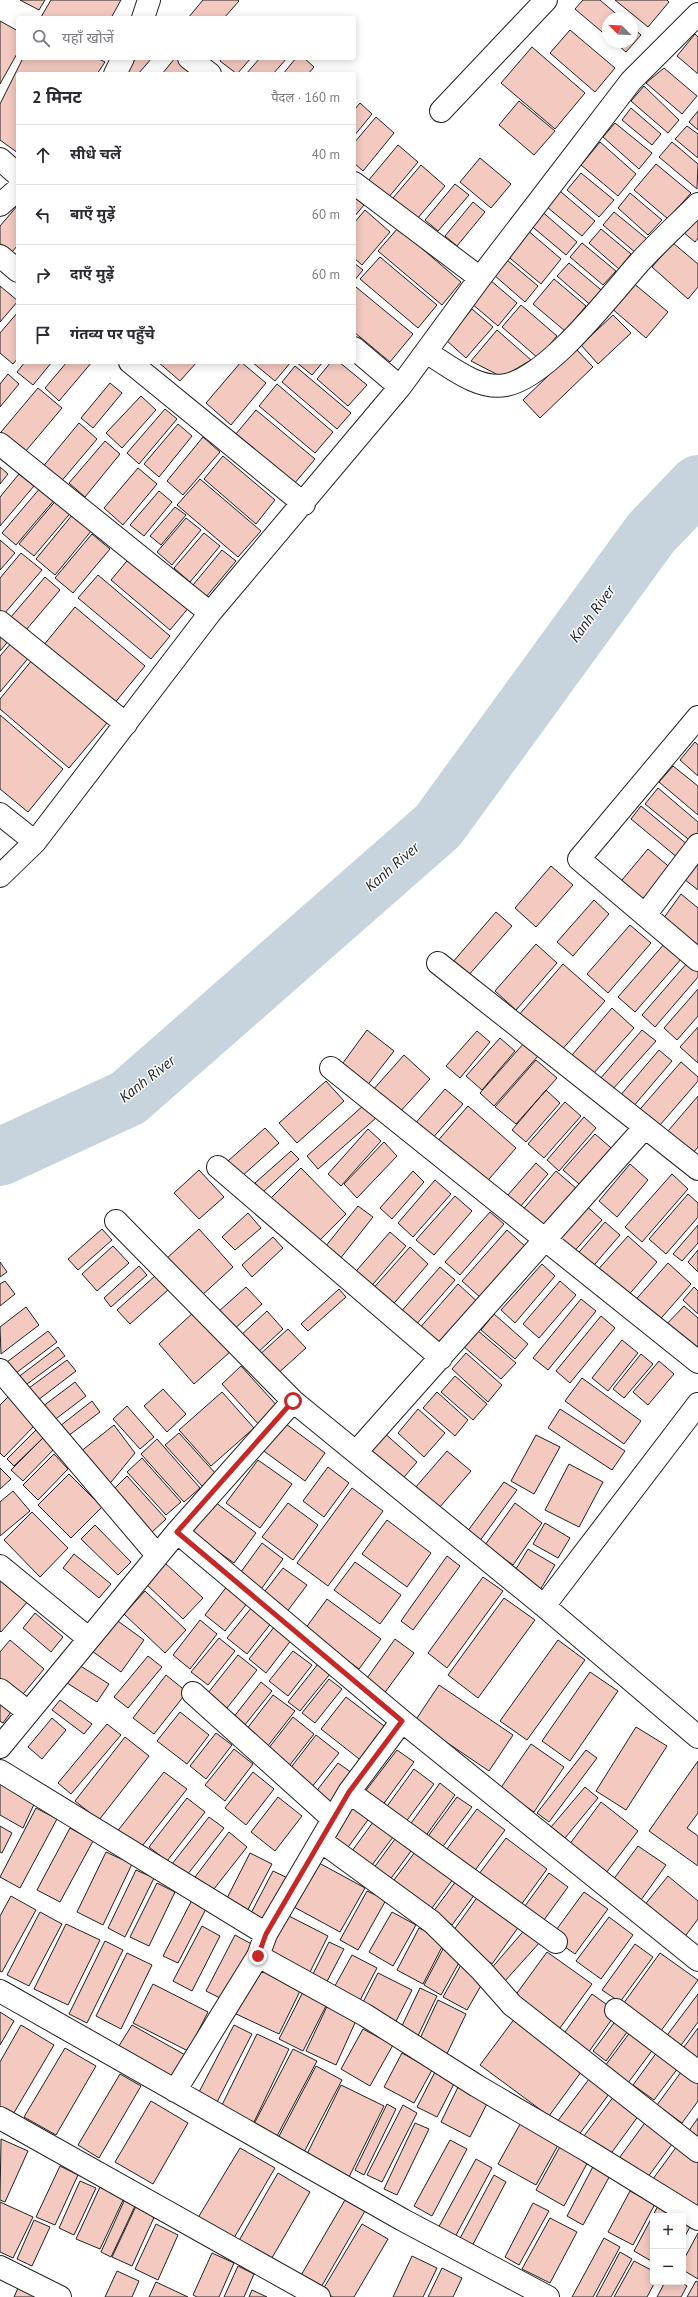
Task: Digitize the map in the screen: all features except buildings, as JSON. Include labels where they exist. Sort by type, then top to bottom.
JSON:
[{"type":"street","points":[[144,16],[149,0]]},
{"type":"street","points":[[441,111],[546,0]]},
{"type":"street","points":[[0,876],[35,842],[210,613],[304,504],[400,387],[480,278],[631,81],[698,14]]},
{"type":"street","points":[[117,72],[122,60]]},
{"type":"street","points":[[192,60],[207,72]]},
{"type":"street","points":[[0,159],[16,173]]},
{"type":"street","points":[[356,185],[480,278]]},
{"type":"street","points":[[0,205],[16,191]]},
{"type":"street","points":[[426,352],[469,377],[489,385],[505,386],[526,378],[575,337],[639,263],[698,204]]},
{"type":"street","points":[[0,256],[16,269]]},
{"type":"street","points":[[356,350],[400,387]]},
{"type":"street","points":[[132,364],[304,504]]},
{"type":"street","points":[[0,444],[210,613]]},
{"type":"street","points":[[0,622],[126,724]]},
{"type":"street","points":[[698,717],[579,859],[698,960]]},
{"type":"street","points":[[0,814],[35,842]]},
{"type":"street","points":[[645,915],[698,845]]},
{"type":"street","points":[[438,963],[698,1169]]},
{"type":"street","points":[[331,1068],[698,1362]]},
{"type":"street","points":[[356,1451],[441,1358],[645,1128]]},
{"type":"street","points":[[218,1167],[441,1358]]},
{"type":"street","points":[[116,1220],[293,1401],[544,1606],[698,1737]]},
{"type":"street","points":[[0,1370],[157,1556]]},
{"type":"street","points":[[0,1747],[88,1638],[177,1532],[293,1401]]},
{"type":"street","points":[[544,1606],[698,1404]]},
{"type":"street","points":[[177,1532],[402,1721],[698,1960]]},
{"type":"street","points":[[0,1566],[88,1638]]},
{"type":"street","points":[[0,1690],[28,1712]]},
{"type":"street","points":[[193,1693],[333,1819]]},
{"type":"street","points":[[175,2091],[258,1956],[266,1934],[349,1792],[402,1721]]},
{"type":"street","points":[[0,1771],[266,1934]]},
{"type":"street","points":[[349,1792],[556,1942]]},
{"type":"street","points":[[320,1841],[432,1922],[482,1971],[512,2005],[698,2151]]},
{"type":"street","points":[[258,1956],[365,2014],[477,2086],[588,2151],[698,2219]]},
{"type":"street","points":[[0,1992],[403,2220],[548,2297]]},
{"type":"street","points":[[616,2010],[698,2072]]},
{"type":"street","points":[[0,2118],[319,2297]]},
{"type":"street","points":[[0,2266],[60,2297]]},
{"type":"waterway","name":"Kanh River","points":[[0,1157],[128,1098],[438,826],[651,533],[698,484]]},
{"type":"route","points":[[258,1956],[266,1934],[349,1792],[402,1721],[177,1532],[293,1401]]}]
